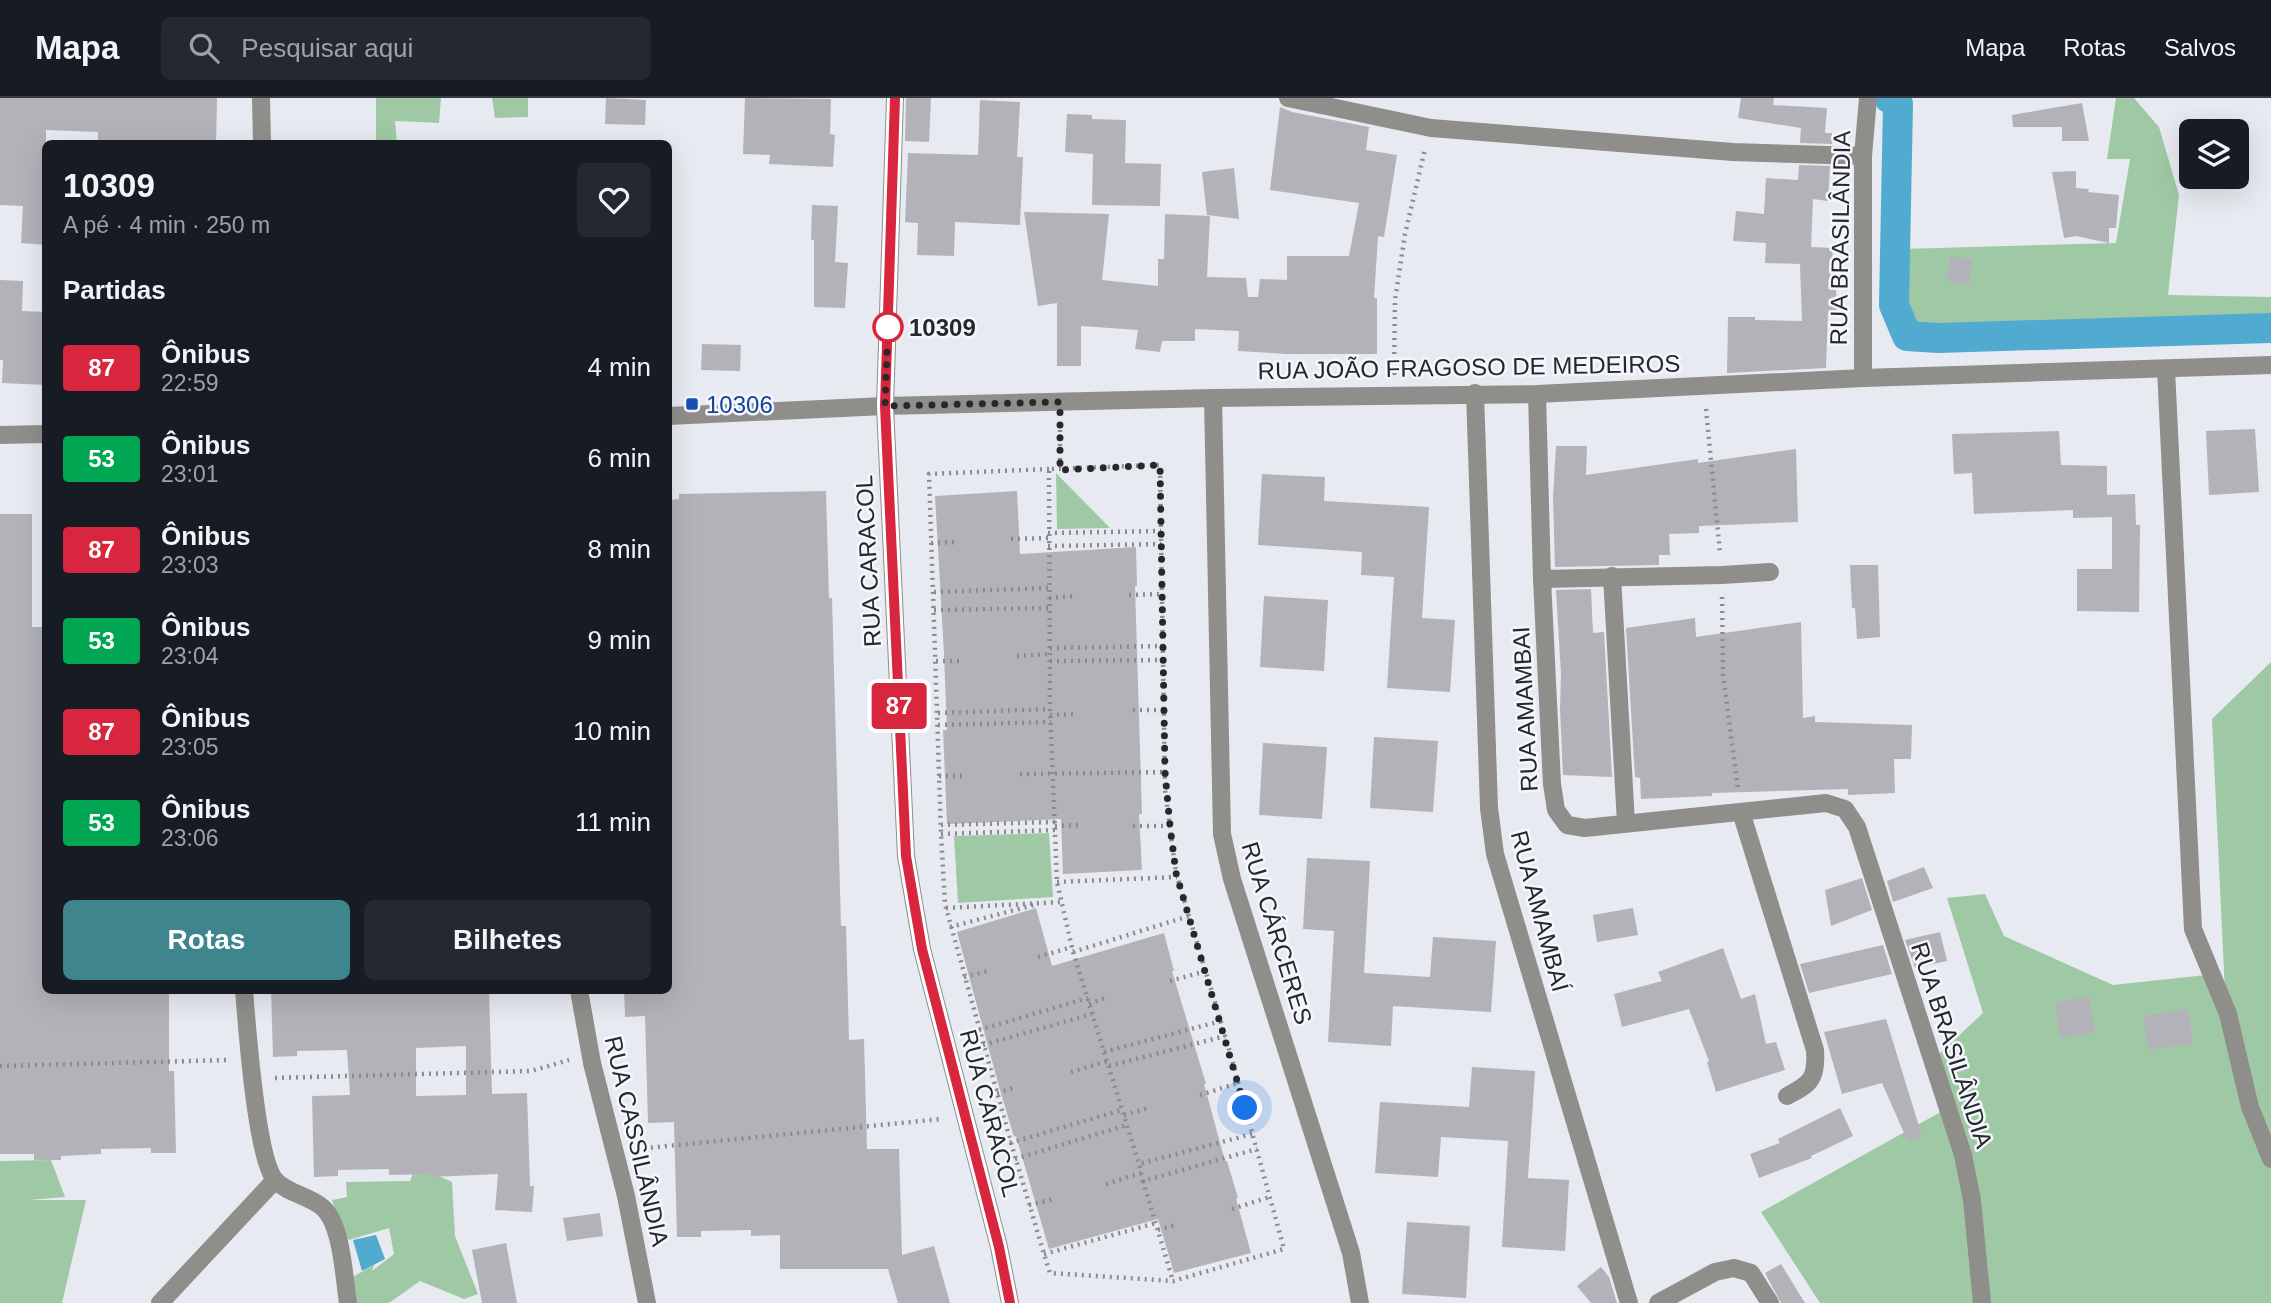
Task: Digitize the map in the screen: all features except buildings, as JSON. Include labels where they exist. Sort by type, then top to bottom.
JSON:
[{"type":"street","points":[[261,98],[262,140]]},
{"type":"street","name":"RUA CARACOL","points":[[895,98],[885,406],[906,856],[922,949],[999,1247],[1010,1303]]},
{"type":"street","points":[[1288,98],[1431,128],[1733,152],[1863,156]]},
{"type":"street","name":"RUA BRASILÂNDIA","points":[[1863,378],[1863,156],[1868,98]]},
{"type":"street","name":"RUA JOÃO FRAGOSO DE MEDEIROS","points":[[672,416],[885,406],[1475,393],[1537,394],[1863,378],[2271,365]]},
{"type":"street","points":[[2166,369],[2193,929],[2228,1014],[2250,1107],[2271,1159]]},
{"type":"street","name":"RUA AMAMBAÍ","points":[[1475,393],[1489,808],[1495,854],[1629,1303]]},
{"type":"street","name":"RUA AMAMBAI","points":[[1537,394],[1542,579],[1552,784],[1556,810],[1567,825],[1585,828],[1826,803],[1845,809]]},
{"type":"street","name":"RUA CÁRCERES","points":[[1213,398],[1223,834],[1232,879],[1351,1253],[1360,1303]]},
{"type":"street","points":[[0,435],[42,434]]},
{"type":"street","points":[[1542,579],[1770,572]]},
{"type":"street","points":[[1612,576],[1626,823]]},
{"type":"street","name":"RUA BRASILÂNDIA","points":[[1845,809],[1857,827],[1963,1155],[1972,1200],[1982,1303]]},
{"type":"street","points":[[1741,812],[1815,1050],[1814,1076],[1806,1087],[1787,1096]]},
{"type":"street","points":[[244,994],[253,1079],[265,1154],[275,1180],[322,1207],[333,1220],[348,1303]]},
{"type":"street","name":"RUA CASSILÂNDIA","points":[[580,994],[647,1303]]},
{"type":"street","points":[[160,1303],[275,1180]]},
{"type":"street","points":[[1658,1303],[1715,1272],[1734,1268],[1751,1273],[1770,1303]]},
{"type":"path","points":[[1394,395],[1395,300],[1405,234],[1431,128]]},
{"type":"path","points":[[1060,402],[1060,470]]},
{"type":"path","points":[[1160,465],[1165,772],[1177,877],[1221,1021],[1284,1249],[1173,1281],[1049,1273],[1010,1143],[946,908],[929,474],[1049,469],[1160,465]]},
{"type":"path","points":[[1049,469],[1049,661],[1057,882],[1072,950],[1173,1281]]},
{"type":"path","points":[[1011,539],[1161,531]]},
{"type":"path","points":[[932,543],[956,542]]},
{"type":"path","points":[[1048,546],[1161,544]]},
{"type":"path","points":[[934,592],[1049,588]]},
{"type":"path","points":[[1129,596],[1162,594]]},
{"type":"path","points":[[1049,598],[1075,596]]},
{"type":"path","points":[[934,610],[1049,608]]},
{"type":"path","points":[[1017,656],[1049,651],[1163,646]]},
{"type":"path","points":[[1049,661],[1163,660]]},
{"type":"path","points":[[936,661],[962,661]]},
{"type":"path","points":[[1133,710],[1164,710]]},
{"type":"path","points":[[938,713],[1078,714]]},
{"type":"path","points":[[938,725],[1051,722]]},
{"type":"path","points":[[1020,774],[1165,772]]},
{"type":"path","points":[[939,776],[966,776]]},
{"type":"path","points":[[941,825],[1055,826]]},
{"type":"path","points":[[941,834],[1080,825]]},
{"type":"path","points":[[1133,826],[1170,826]]},
{"type":"path","points":[[1057,882],[1177,877]]},
{"type":"path","points":[[950,927],[1046,902]]},
{"type":"path","points":[[946,908],[1062,902]]},
{"type":"path","points":[[1038,957],[1072,950],[1189,916]]},
{"type":"path","points":[[964,977],[988,971]]},
{"type":"path","points":[[1170,981],[1206,971]]},
{"type":"path","points":[[979,1030],[1105,998]]},
{"type":"path","points":[[983,1045],[1092,1014]]},
{"type":"path","points":[[1104,1052],[1221,1021]]},
{"type":"path","points":[[1071,1072],[1225,1035]]},
{"type":"path","points":[[253,1079],[531,1071],[591,1054]]},
{"type":"path","points":[[0,1066],[251,1060]]},
{"type":"path","points":[[1200,1095],[1238,1083]]},
{"type":"path","points":[[996,1093],[1016,1087]]},
{"type":"path","points":[[1010,1143],[1148,1108]]},
{"type":"path","points":[[615,1152],[965,1116]]},
{"type":"path","points":[[1015,1159],[1127,1125]]},
{"type":"path","points":[[1139,1164],[1252,1134]]},
{"type":"path","points":[[1143,1181],[1257,1149]]},
{"type":"path","points":[[1106,1184],[1141,1173]]},
{"type":"path","points":[[1232,1209],[1270,1197]]},
{"type":"path","points":[[1029,1205],[1054,1199]]},
{"type":"path","points":[[1044,1254],[1156,1223]]},
{"type":"path","points":[[1158,1230],[1175,1225]]},
{"type":"green space","points":[[376,98],[441,98],[439,123],[395,121],[397,140],[376,140]]},
{"type":"green space","points":[[492,98],[528,98],[528,117],[495,118]]},
{"type":"green space","points":[[2116,98],[2134,98],[2159,127],[2179,195],[2168,295],[2271,297],[2271,330],[1910,341],[1894,305],[1902,249],[2116,243],[2130,159],[2107,159]]},
{"type":"green space","points":[[1056,473],[1110,528],[1057,529]]},
{"type":"green space","points":[[2271,662],[2271,1303],[1820,1303],[1761,1212],[1946,1109],[1936,1057],[1983,1013],[1947,898],[1985,894],[2004,936],[2113,985],[2206,975],[2225,993],[2212,719]]},
{"type":"green space","points":[[1049,833],[1053,897],[958,903],[954,836]]},
{"type":"green space","points":[[51,1160],[65,1197],[28,1200],[86,1200],[62,1303],[0,1303],[0,1161]]},
{"type":"green space","points":[[419,1167],[452,1182],[455,1236],[478,1294],[464,1299],[420,1281],[389,1303],[353,1303],[349,1279],[374,1265],[372,1271],[394,1254],[389,1228],[349,1240],[343,1235],[332,1200],[347,1197],[346,1182],[410,1181]]},
{"type":"water","points":[[376,1235],[385,1259],[362,1271],[353,1240]]},
{"type":"waterway","points":[[1889,98],[1898,104],[1894,305],[1907,336],[1938,338],[2271,328]]},
{"type":"bus line","name":"87","points":[[895,98],[885,406],[906,856],[922,949],[999,1247],[1010,1303]]},
{"type":"place","name":"10309","points":[[888,327]]},
{"type":"place","name":"10306","points":[[692,404]]},
{"type":"route","points":[[888,327],[885,406],[1060,402],[1060,470],[1160,465],[1165,790],[1176,873],[1245,1108]]}]
